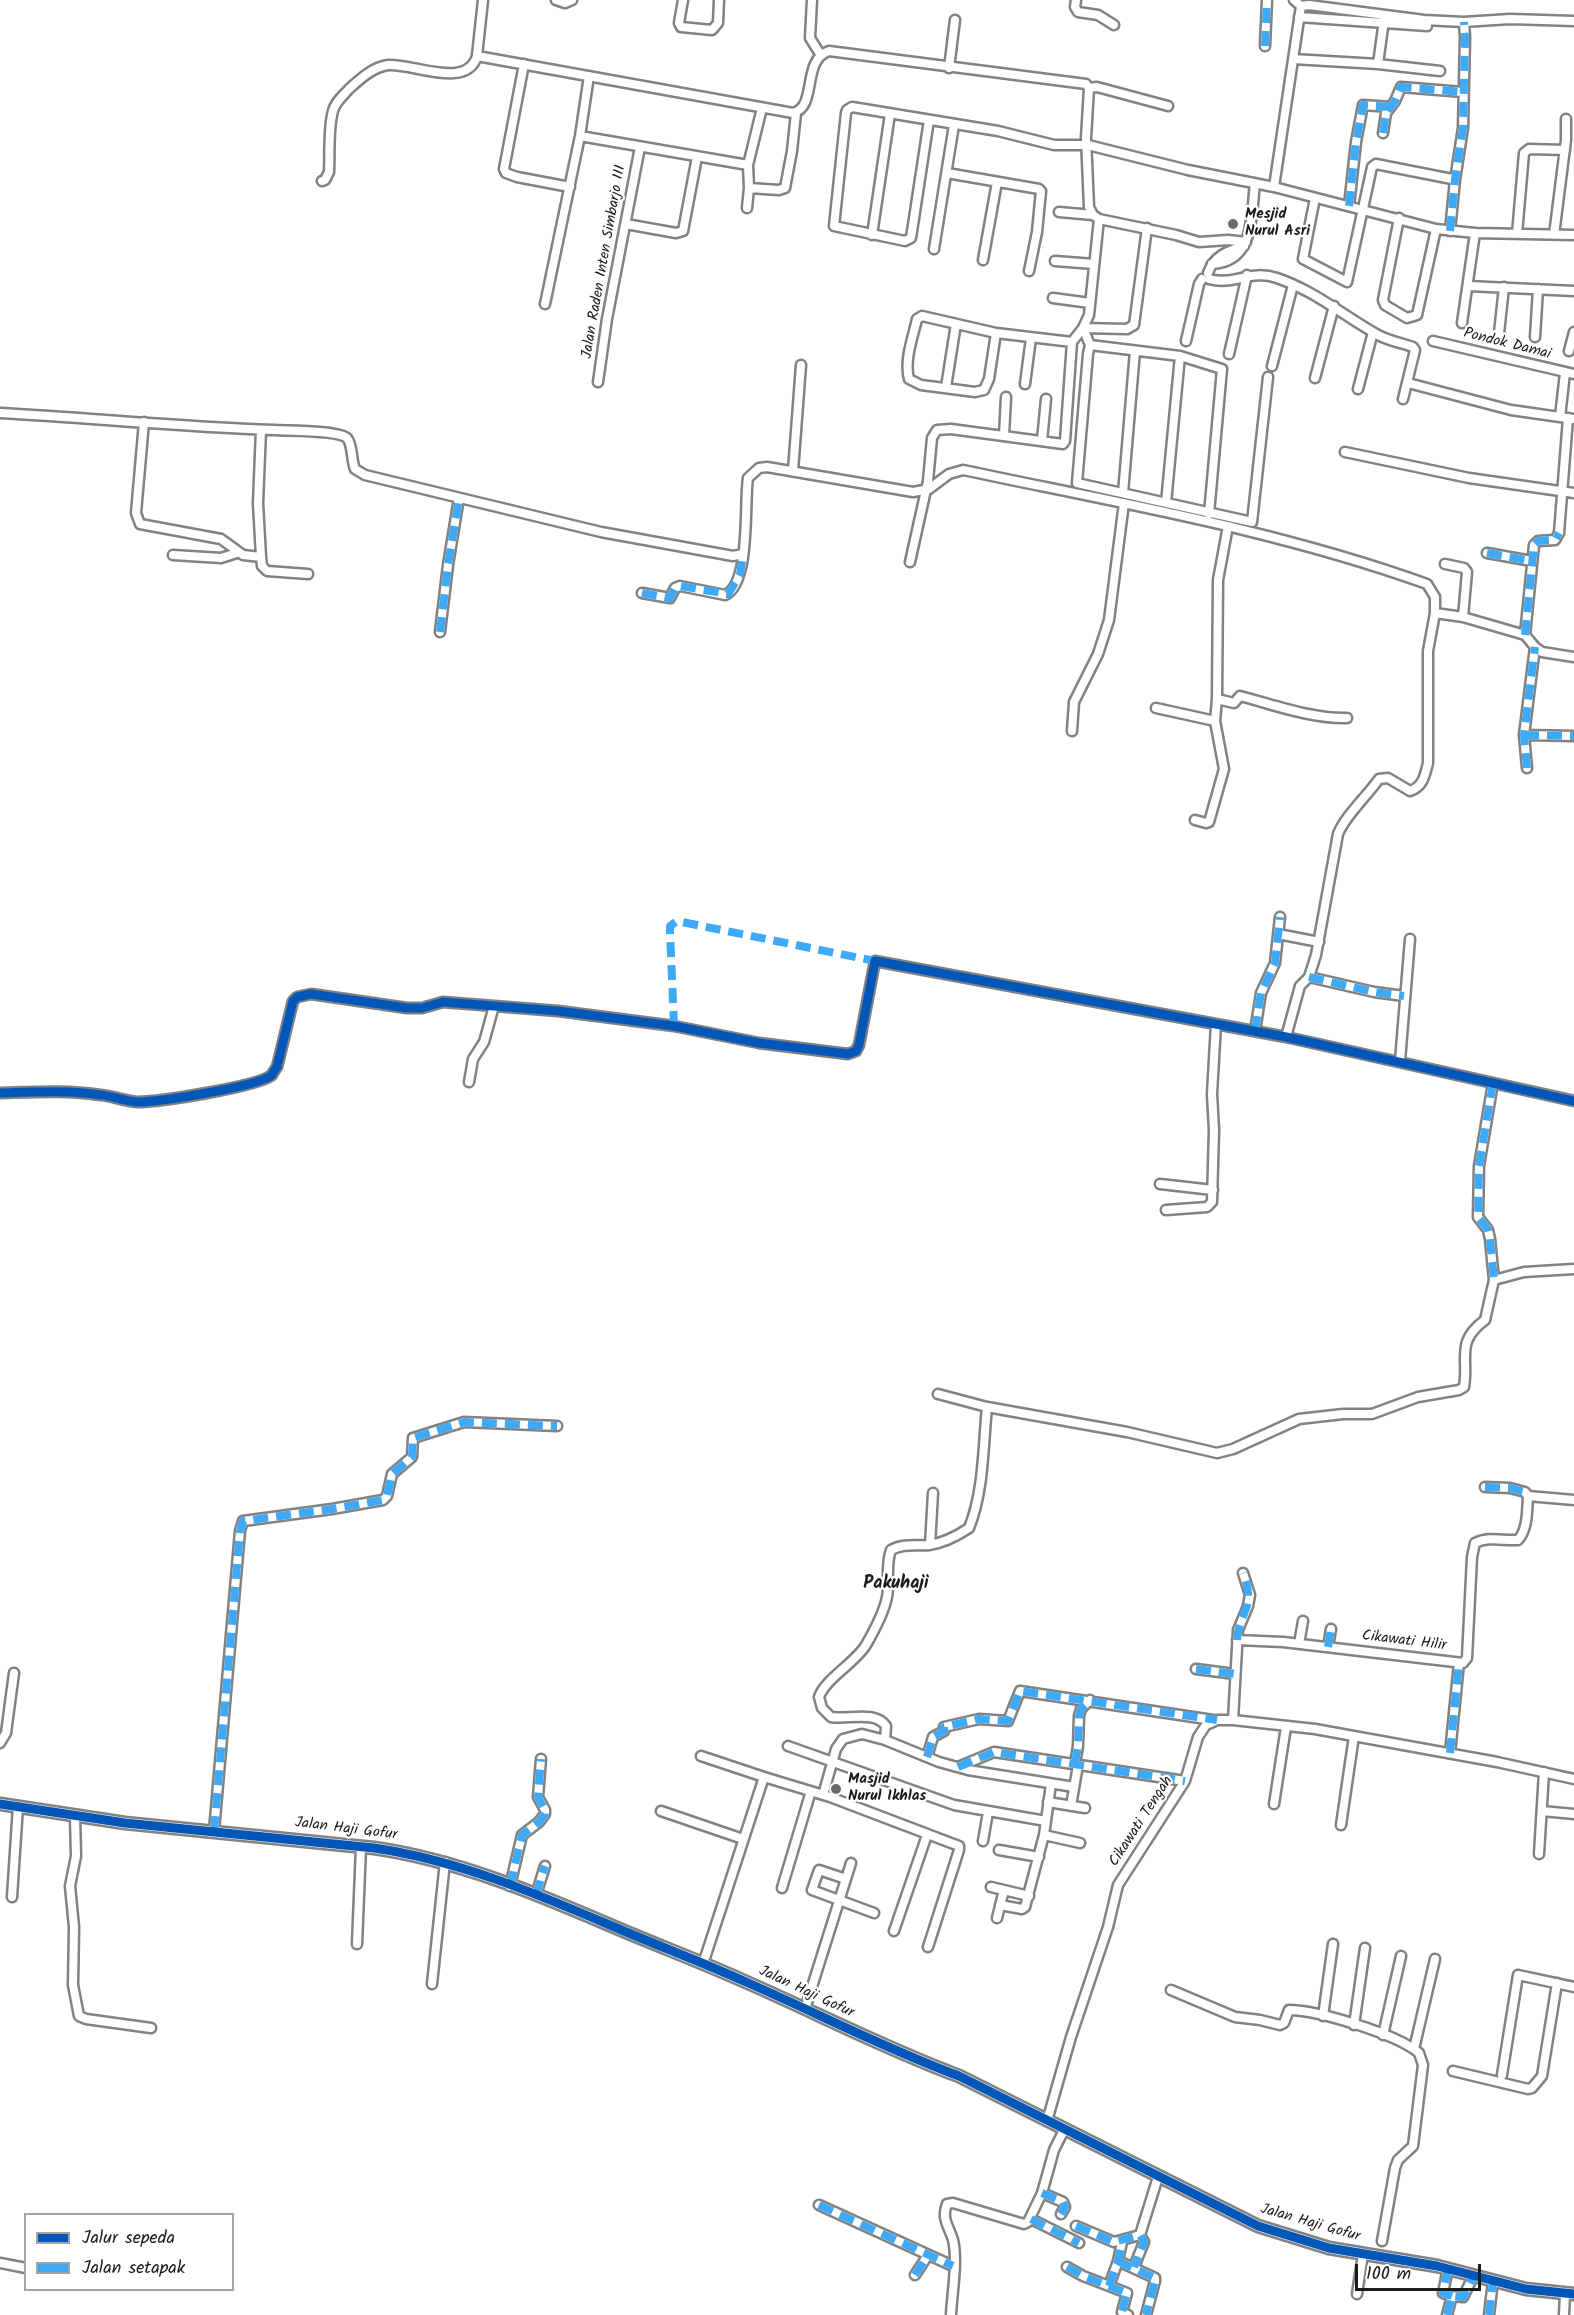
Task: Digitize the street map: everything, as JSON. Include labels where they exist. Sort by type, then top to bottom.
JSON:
[{"type":"street","points":[[322,181],[329,172],[332,114],[335,106],[355,84],[373,70],[390,65],[458,74],[465,72],[473,65],[477,56],[483,0]]},
{"type":"street","points":[[556,0],[565,3],[572,0]]},
{"type":"street","points":[[683,0],[679,23],[681,27],[712,30],[718,23],[719,0]]},
{"type":"street","points":[[812,0],[810,38],[820,54]]},
{"type":"street","points":[[1076,0],[1075,7],[1078,12],[1098,15],[1114,25]]},
{"type":"street","points":[[1265,45],[1267,0]]},
{"type":"street","points":[[1274,187],[1299,17],[1297,3],[1427,26]]},
{"type":"street","points":[[1299,17],[1464,22],[1510,19],[1574,21]]},
{"type":"street","points":[[1378,64],[1384,19]]},
{"type":"street","points":[[949,68],[955,20]]},
{"type":"street","points":[[1450,231],[1461,146],[1466,37],[1464,22]]},
{"type":"street","points":[[749,188],[779,190],[785,188],[796,113],[804,103],[815,61],[820,54],[829,51],[1086,84],[1089,88],[1086,138],[1089,207],[1096,217],[1094,264],[1089,315],[1083,328],[1072,342],[1065,441],[1063,444],[951,429],[937,430],[932,438],[930,471],[910,562]]},
{"type":"street","points":[[477,56],[796,113]]},
{"type":"street","points":[[1293,59],[1378,64],[1440,71]]},
{"type":"street","points":[[524,64],[504,169],[506,173],[517,177],[570,187]]},
{"type":"street","points":[[545,304],[580,136],[589,76]]},
{"type":"street","points":[[1089,88],[1097,87],[1168,106]]},
{"type":"street","points":[[1383,133],[1386,113],[1401,87],[1463,92]]},
{"type":"street","points":[[1349,206],[1356,142],[1363,105],[1390,107]]},
{"type":"street","points":[[929,120],[911,238],[905,241],[836,228],[833,224],[846,113],[852,107],[998,131],[1054,145],[1088,146],[1188,170],[1274,187],[1436,229],[1475,233],[1574,235]]},
{"type":"street","points":[[747,208],[748,165],[762,108]]},
{"type":"street","points":[[872,234],[890,114]]},
{"type":"street","points":[[1554,235],[1565,150],[1566,119]]},
{"type":"street","points":[[934,249],[954,124]]},
{"type":"street","points":[[580,136],[748,165]]},
{"type":"street","name":"Jalan Raden Inten Simbarjo III","points":[[598,382],[607,319],[640,147]]},
{"type":"street","points":[[1516,234],[1524,153],[1529,149],[1565,150]]},
{"type":"street","points":[[626,224],[676,233],[683,231],[697,157]]},
{"type":"street","points":[[1315,198],[1303,259],[1347,282],[1370,169],[1376,164],[1452,179]]},
{"type":"street","points":[[947,173],[1041,191],[1037,232],[1029,271]]},
{"type":"street","points":[[983,260],[997,182]]},
{"type":"street","points":[[1186,341],[1198,284],[1206,277],[1212,264],[1235,257],[1245,244],[1255,183]]},
{"type":"street","points":[[1059,212],[1148,228],[1198,242],[1228,240],[1245,244]]},
{"type":"street","points":[[1398,218],[1383,303],[1407,318],[1417,315],[1436,229]]},
{"type":"street","points":[[1083,328],[1127,329],[1134,325],[1148,228]]},
{"type":"street","points":[[1462,323],[1475,233]]},
{"type":"street","points":[[1054,261],[1094,264]]},
{"type":"street","points":[[1206,277],[1225,281],[1258,274],[1275,278],[1334,306],[1380,336],[1413,347],[1415,350],[1403,399]]},
{"type":"street","points":[[1229,354],[1247,275]]},
{"type":"street","points":[[1272,366],[1293,285]]},
{"type":"street","points":[[1468,286],[1574,291]]},
{"type":"street","points":[[1499,333],[1504,287]]},
{"type":"street","points":[[1535,338],[1538,289]]},
{"type":"street","points":[[1053,298],[1090,303]]},
{"type":"street","points":[[1315,378],[1334,306]]},
{"type":"street","points":[[996,333],[989,379],[984,390],[975,392],[921,385],[909,379],[910,348],[918,317],[996,333],[1072,342]]},
{"type":"street","points":[[946,387],[956,324]]},
{"type":"street","points":[[1083,328],[1090,345],[1076,481],[1080,485],[1166,503],[1181,512],[1389,570],[1427,584],[1435,597],[1435,613],[1428,651],[1428,763],[1424,778],[1416,789],[1410,791],[1383,778],[1378,779],[1360,805],[1342,825],[1338,834],[1318,942],[1309,977],[1300,986],[1286,1037]]},
{"type":"street","points":[[1358,389],[1373,332]]},
{"type":"street","points":[[1569,351],[1574,332]]},
{"type":"street","points":[[1025,384],[1031,338]]},
{"type":"street","name":"Pondok Damai","points":[[1433,341],[1569,373]]},
{"type":"street","points":[[1090,345],[1180,356],[1222,369],[1209,514]]},
{"type":"street","points":[[1123,493],[1135,351]]},
{"type":"street","points":[[1166,503],[1180,356]]},
{"type":"street","points":[[793,471],[801,366]]},
{"type":"street","points":[[1525,636],[1535,543],[1552,541],[1558,536],[1569,373]]},
{"type":"street","points":[[642,593],[670,598],[675,588],[680,586],[716,594],[728,594],[740,575],[748,478],[759,468],[767,466],[913,492],[936,486],[950,474],[963,470],[1124,503],[1209,514],[1249,523],[1254,519],[1268,377]]},
{"type":"street","points":[[1408,383],[1511,410],[1567,418]]},
{"type":"street","points":[[1004,436],[1006,397]]},
{"type":"street","points":[[1042,441],[1046,399]]},
{"type":"street","points":[[0,413],[341,435],[349,442],[353,464],[359,472],[601,532],[733,556],[743,554]]},
{"type":"street","points":[[144,422],[136,513],[138,522],[146,527],[221,539],[237,553],[261,557]]},
{"type":"street","points":[[261,430],[258,503],[262,566],[267,571],[308,574]]},
{"type":"street","points":[[1345,452],[1469,478],[1574,493]]},
{"type":"street","points":[[930,471],[950,474]]},
{"type":"street","points":[[440,632],[447,565],[459,498]]},
{"type":"street","points":[[1072,731],[1074,702],[1098,654],[1109,620],[1124,503]]},
{"type":"street","points":[[1195,820],[1209,822],[1224,769],[1215,721],[1218,580],[1228,526]]},
{"type":"street","points":[[173,555],[221,558],[237,553]]},
{"type":"street","points":[[1487,553],[1532,561]]},
{"type":"street","points":[[1445,564],[1464,568],[1467,572],[1463,617]]},
{"type":"street","points":[[1435,613],[1463,617],[1525,636],[1535,647],[1552,655],[1574,657]]},
{"type":"street","points":[[1527,768],[1524,735],[1535,647]]},
{"type":"street","points":[[1217,699],[1233,703],[1240,696],[1303,711],[1318,717],[1347,718]]},
{"type":"street","points":[[1156,708],[1215,721]]},
{"type":"street","points":[[1524,735],[1574,736]]},
{"type":"street","points":[[1255,1031],[1261,993],[1275,963],[1280,917]]},
{"type":"street","points":[[1278,934],[1318,942]]},
{"type":"street","points":[[1400,1061],[1410,939]]},
{"type":"street","points":[[0,1093],[52,1091],[146,1101],[200,1094],[262,1080],[272,1075],[277,1067],[288,1014],[293,1001],[301,996],[335,997],[406,1008],[422,1008],[443,1002],[552,1010],[674,1026],[759,1043],[848,1054],[856,1051],[859,1045],[874,960],[1286,1037],[1574,1101]]},
{"type":"street","points":[[1309,977],[1354,988],[1404,996]]},
{"type":"street","points":[[469,1082],[473,1059],[484,1042],[494,1006]]},
{"type":"street","points":[[1166,1210],[1207,1207],[1212,1202],[1214,1130],[1212,1094],[1216,1024]]},
{"type":"street","points":[[938,1394],[987,1407],[1127,1432],[1223,1453],[1299,1419],[1343,1414],[1372,1414],[1418,1397],[1459,1390],[1464,1387],[1463,1364],[1466,1344],[1474,1328],[1485,1320],[1494,1280],[1488,1230],[1478,1217],[1479,1166],[1493,1083]]},
{"type":"street","points":[[1160,1184],[1213,1190]]},
{"type":"street","points":[[1494,1280],[1524,1272],[1574,1269]]},
{"type":"street","points":[[885,1740],[886,1726],[881,1720],[867,1717],[831,1717],[822,1708],[819,1697],[826,1685],[865,1646],[887,1596],[891,1550],[904,1545],[930,1545],[952,1538],[969,1528],[977,1497],[987,1407]]},
{"type":"street","points":[[214,1831],[240,1531],[243,1521],[383,1500],[387,1497],[390,1479],[395,1470],[412,1457],[413,1438],[453,1425],[477,1421],[557,1426]]},
{"type":"street","points":[[1485,1487],[1510,1488],[1525,1492],[1528,1496],[1574,1500]]},
{"type":"street","points":[[930,1545],[933,1493]]},
{"type":"street","name":"Cikawati Hilir","points":[[1237,1640],[1299,1644],[1463,1663],[1467,1658],[1472,1557],[1476,1543],[1488,1538],[1504,1541],[1518,1540],[1523,1535],[1528,1496]]},
{"type":"street","points":[[1233,1720],[1238,1630],[1244,1619],[1250,1594],[1243,1573]]},
{"type":"street","points":[[1299,1644],[1303,1621]]},
{"type":"street","points":[[1328,1647],[1331,1629]]},
{"type":"street","points":[[1450,1753],[1458,1663]]},
{"type":"street","points":[[1196,1670],[1235,1674]]},
{"type":"street","points":[[0,1743],[6,1733],[14,1673]]},
{"type":"street","points":[[927,1757],[933,1737],[944,1731],[944,1727],[979,1719],[1008,1721],[1020,1691],[1155,1713],[1315,1729],[1450,1753],[1574,1779]]},
{"type":"street","points":[[1071,1806],[1079,1716],[1081,1709],[1090,1701]]},
{"type":"street","name":"Cikawati Tengah","points":[[1047,2121],[1071,2037],[1108,1928],[1118,1885],[1185,1781],[1198,1737],[1206,1725],[1217,1720]]},
{"type":"street","points":[[1274,1804],[1286,1727]]},
{"type":"street","points":[[823,1795],[831,1760],[843,1739],[851,1735],[862,1734],[968,1770],[1074,1787]]},
{"type":"street","points":[[1341,1825],[1354,1736]]},
{"type":"street","points":[[788,1746],[954,1805],[1046,1821]]},
{"type":"street","points":[[958,1767],[994,1752],[1185,1781]]},
{"type":"street","points":[[701,1756],[823,1795],[957,1845],[959,1849],[928,1947]]},
{"type":"street","points":[[510,1886],[522,1835],[539,1822],[545,1814],[538,1797],[542,1760]]},
{"type":"street","points":[[1539,1854],[1544,1772]]},
{"type":"street","points":[[703,1964],[764,1777]]},
{"type":"street","points":[[1000,1905],[1024,1909],[1044,1835],[1051,1784]]},
{"type":"street","points":[[782,1888],[811,1791]]},
{"type":"street","points":[[1048,1802],[1085,1808]]},
{"type":"street","name":"Jalan Haji Gofur","points":[[0,1803],[125,1823],[361,1847],[413,1854],[445,1862],[577,1910],[805,2009],[911,2058],[959,2076],[1258,2226],[1313,2244],[1363,2254],[1380,2249],[1526,2289],[1570,2294]]},
{"type":"street","points":[[12,1897],[18,1806]]},
{"type":"street","points":[[661,1811],[743,1839]]},
{"type":"street","points":[[1542,1811],[1574,1814]]},
{"type":"street","points":[[983,1840],[988,1812]]},
{"type":"street","points":[[75,1816],[76,1856],[70,1886],[74,1927],[72,1985],[78,2013],[86,2019],[151,2028]]},
{"type":"street","points":[[894,1931],[927,1835]]},
{"type":"street","points":[[1044,1835],[1080,1843]]},
{"type":"street","points":[[357,1944],[361,1847]]},
{"type":"street","points":[[999,1850],[1039,1857]]},
{"type":"street","points":[[432,1984],[445,1862]]},
{"type":"street","points":[[805,2009],[851,1863]]},
{"type":"street","points":[[536,1895],[545,1866]]},
{"type":"street","points":[[846,1879],[819,1870],[812,1890],[874,1913]]},
{"type":"street","points":[[991,1887],[1029,1896]]},
{"type":"street","points":[[997,1918],[1004,1890]]},
{"type":"street","points":[[1323,2016],[1333,1944]]},
{"type":"street","points":[[1354,2025],[1365,1948]]},
{"type":"street","points":[[1383,2035],[1401,1956]]},
{"type":"street","points":[[1414,2049],[1436,1959]]},
{"type":"street","points":[[1502,2074],[1518,1975],[1574,1987]]},
{"type":"street","points":[[1453,2071],[1528,2089],[1532,2088],[1542,2076],[1557,1983]]},
{"type":"street","points":[[1171,1990],[1235,2017],[1260,2019],[1280,2025],[1284,2023],[1289,2010],[1323,2016],[1383,2035],[1419,2053],[1423,2066],[1413,2146],[1398,2160],[1395,2168],[1380,2249]]},
{"type":"street","points":[[951,2315],[953,2241],[944,2215],[950,2203],[1024,2224],[1031,2219],[1042,2193],[1054,2150],[1064,2130]]},
{"type":"street","points":[[1134,2267],[1144,2242],[1140,2235],[1158,2177]]},
{"type":"street","points":[[1042,2193],[1063,2202],[1065,2207],[1061,2214]]},
{"type":"street","points":[[819,2205],[953,2266]]},
{"type":"street","points":[[1031,2219],[1079,2242]]},
{"type":"street","points":[[1076,2226],[1114,2242],[1122,2242],[1140,2235]]},
{"type":"street","points":[[1109,2286],[1118,2262],[1122,2242]]},
{"type":"street","points":[[915,2276],[928,2254]]},
{"type":"street","points":[[1357,2294],[1363,2254]]},
{"type":"street","points":[[1118,2262],[1155,2278],[1146,2315]]},
{"type":"street","points":[[0,2263],[24,2268]]},
{"type":"street","points":[[1067,2267],[1083,2276],[1127,2293],[1122,2312],[1128,2315]]},
{"type":"street","points":[[1448,2268],[1443,2293],[1452,2296],[1464,2297],[1474,2275]]},
{"type":"street","points":[[1489,2315],[1493,2281]]},
{"type":"street","points":[[1564,2315],[1570,2294]]},
{"type":"street","points":[[1447,2315],[1452,2296]]},
{"type":"marked path","points":[[1265,46],[1267,0]]},
{"type":"marked path","points":[[1450,231],[1463,128],[1464,22]]},
{"type":"marked path","points":[[1383,133],[1386,113],[1401,87],[1463,92]]},
{"type":"marked path","points":[[1349,206],[1356,142],[1363,105],[1390,107]]},
{"type":"marked path","points":[[440,632],[459,498]]},
{"type":"marked path","points":[[1525,635],[1534,545],[1538,541],[1555,540],[1559,533]]},
{"type":"marked path","points":[[1487,553],[1532,561]]},
{"type":"marked path","points":[[642,593],[670,598],[675,588],[680,586],[728,594],[740,575],[743,554]]},
{"type":"marked path","points":[[1527,768],[1524,735],[1535,647]]},
{"type":"marked path","points":[[1524,735],[1574,736]]},
{"type":"marked path","points":[[1255,1031],[1261,993],[1275,963],[1280,917]]},
{"type":"marked path","points":[[674,1026],[670,926],[677,921],[875,961]]},
{"type":"marked path","points":[[1309,977],[1374,992],[1404,996]]},
{"type":"marked path","points":[[1493,1083],[1479,1166],[1478,1217],[1488,1230],[1494,1280]]},
{"type":"marked path","points":[[214,1831],[240,1531],[243,1521],[383,1500],[387,1496],[392,1474],[412,1457],[413,1438],[464,1422],[557,1426]]},
{"type":"marked path","points":[[1485,1487],[1510,1488],[1525,1492],[1528,1496]]},
{"type":"marked path","points":[[1237,1640],[1238,1630],[1248,1602],[1247,1585],[1243,1573]]},
{"type":"marked path","points":[[1328,1647],[1331,1629]]},
{"type":"marked path","points":[[1450,1753],[1459,1663]]},
{"type":"marked path","points":[[1196,1669],[1235,1674]]},
{"type":"marked path","points":[[927,1757],[933,1737],[944,1731],[944,1727],[979,1719],[1008,1721],[1020,1691],[1217,1720]]},
{"type":"marked path","points":[[1075,1764],[1079,1716],[1081,1709],[1090,1700]]},
{"type":"marked path","points":[[958,1767],[994,1752],[1185,1781]]},
{"type":"marked path","points":[[510,1886],[522,1835],[539,1822],[545,1814],[538,1797],[541,1759]]},
{"type":"marked path","points":[[536,1895],[545,1866]]},
{"type":"marked path","points":[[1042,2193],[1063,2202],[1065,2207],[1061,2214]]},
{"type":"marked path","points":[[819,2205],[953,2266]]},
{"type":"marked path","points":[[1031,2219],[1079,2243]]},
{"type":"marked path","points":[[1076,2226],[1114,2242],[1140,2235],[1144,2242],[1134,2267]]},
{"type":"marked path","points":[[1109,2286],[1122,2242]]},
{"type":"marked path","points":[[915,2275],[928,2255]]},
{"type":"marked path","points":[[1118,2261],[1155,2278],[1146,2315]]},
{"type":"marked path","points":[[1067,2267],[1083,2276],[1127,2293],[1122,2312],[1128,2315]]},
{"type":"marked path","points":[[1448,2268],[1443,2293],[1452,2296]]},
{"type":"marked path","points":[[1447,2315],[1452,2296],[1463,2297],[1474,2275]]},
{"type":"marked path","points":[[1489,2315],[1493,2281]]},
{"type":"cycle path","points":[[0,1093],[76,1092],[137,1102],[207,1093],[263,1080],[272,1075],[277,1067],[293,1001],[297,997],[311,994],[407,1008],[422,1008],[443,1002],[558,1011],[674,1026],[759,1043],[848,1054],[856,1051],[859,1045],[875,961],[1286,1037],[1574,1101]]},
{"type":"cycle path","points":[[0,1804],[125,1823],[374,1848],[405,1853],[465,1869],[554,1902],[713,1967],[878,2043],[959,2076],[1258,2226],[1329,2248],[1437,2266],[1526,2289],[1574,2294]]},
{"type":"place","name":"Mesjid Nurul Asri","points":[[1233,224]]},
{"type":"place","name":"Masjid Nurul Ikhlas","points":[[836,1789]]},
{"type":"district","name":"Pakuhaji","points":[[896,1585]]}]
